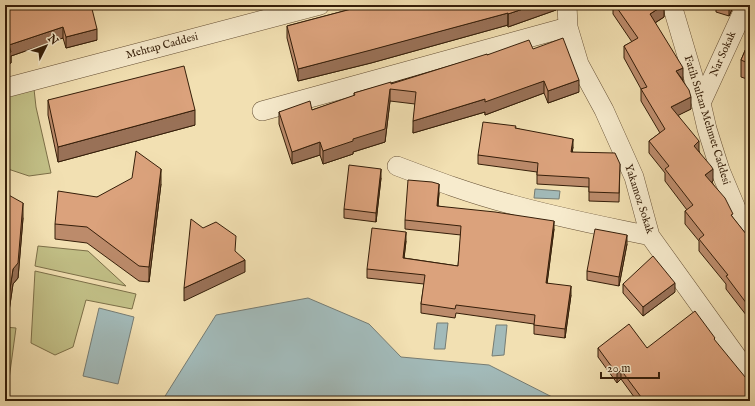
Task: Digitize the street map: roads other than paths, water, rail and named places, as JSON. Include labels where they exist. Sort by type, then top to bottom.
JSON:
[{"type":"street","name":"Mehtap Caddesi","points":[[5,88],[320,5]]},
{"type":"street","name":"Yakamoz Sokak","points":[[567,5],[568,27],[578,64],[604,110],[634,177],[650,236],[750,375]]},
{"type":"street","name":"Fatih Sultan Mehmet Caddesi","points":[[672,5],[720,170],[738,213],[750,231]]},
{"type":"street","name":"Nar Sokak","points":[[701,103],[746,5]]},
{"type":"street","points":[[262,111],[568,27]]},
{"type":"street","points":[[397,166],[466,191],[509,204],[650,236]]},
{"type":"water","points":[[535,189],[560,191],[559,199],[534,198]]},
{"type":"water","points":[[308,298],[369,324],[401,357],[489,365],[560,401],[162,401],[216,315]]},
{"type":"water","points":[[99,308],[134,317],[118,384],[83,376]]},
{"type":"water","points":[[437,323],[448,323],[445,349],[434,349]]},
{"type":"water","points":[[496,325],[507,325],[504,355],[492,356]]}]
